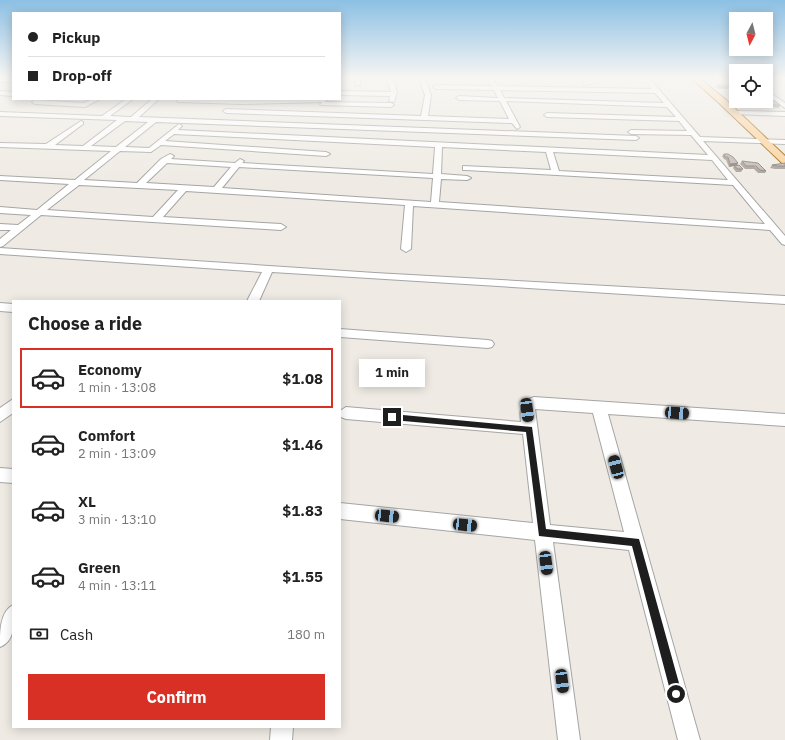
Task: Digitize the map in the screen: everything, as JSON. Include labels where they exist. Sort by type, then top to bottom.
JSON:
[{"type":"main road","points":[[731,113],[739,116]]},
{"type":"main road","points":[[735,113],[739,116]]},
{"type":"main road","points":[[736,113],[785,161]]},
{"type":"street","points":[[103,118],[111,113]]},
{"type":"street","points":[[133,119],[140,113]]},
{"type":"street","points":[[267,113],[424,118],[459,116],[514,121]]},
{"type":"street","points":[[216,190],[279,113]]},
{"type":"street","points":[[388,117],[389,113]]},
{"type":"street","points":[[424,118],[425,113]]},
{"type":"street","points":[[509,113],[520,134]]},
{"type":"street","points":[[615,113],[643,146]]},
{"type":"street","points":[[676,113],[785,242]]},
{"type":"street","points":[[0,114],[476,131],[520,134],[555,132],[714,158]]},
{"type":"street","points":[[5,120],[16,114]]},
{"type":"street","points":[[739,116],[785,114]]},
{"type":"street","points":[[0,244],[117,149],[165,115]]},
{"type":"street","points":[[550,122],[547,115],[681,119]]},
{"type":"street","points":[[84,148],[123,118]]},
{"type":"street","points":[[0,145],[151,150],[185,121]]},
{"type":"street","points":[[47,147],[81,122]]},
{"type":"street","points":[[476,131],[477,146]]},
{"type":"street","points":[[173,132],[549,150],[643,146]]},
{"type":"street","points":[[631,132],[785,142]]},
{"type":"street","points":[[318,170],[333,140]]},
{"type":"street","points":[[160,143],[326,154]]},
{"type":"street","points":[[140,185],[181,145]]},
{"type":"street","points":[[435,205],[439,145]]},
{"type":"street","points":[[0,153],[12,146]]},
{"type":"street","points":[[549,150],[556,173]]},
{"type":"street","points":[[164,161],[467,178]]},
{"type":"street","points":[[466,168],[736,183]]},
{"type":"street","points":[[0,178],[140,185],[772,226]]},
{"type":"street","points":[[156,220],[184,188]]},
{"type":"street","points":[[406,249],[409,203]]},
{"type":"street","points":[[0,210],[281,227]]},
{"type":"street","points":[[0,227],[19,228]]},
{"type":"street","points":[[0,251],[268,269],[785,300]]},
{"type":"street","points":[[253,300],[268,269]]},
{"type":"street","points":[[0,307],[12,308]]},
{"type":"street","points":[[341,333],[488,344]]},
{"type":"street","points":[[569,740],[542,533],[527,410],[528,405],[534,403],[785,420]]},
{"type":"street","points":[[0,416],[12,406]]},
{"type":"street","points":[[599,407],[689,740]]},
{"type":"street","points":[[346,413],[530,429]]},
{"type":"street","points":[[0,475],[12,476]]},
{"type":"street","points":[[341,511],[636,542]]},
{"type":"street","points":[[0,637],[12,617]]},
{"type":"street","points":[[281,740],[282,728]]},
{"type":"building","points":[[724,154],[728,154],[733,157],[738,163],[730,164],[728,157],[725,157]]},
{"type":"building","points":[[742,161],[758,163],[766,171],[760,170],[756,166],[746,166]]},
{"type":"building","points":[[785,163],[785,166],[772,165]]},
{"type":"building","points":[[739,165],[743,169],[738,169],[734,166]]},
{"type":"route","points":[[392,417],[530,429],[542,533],[636,542],[676,694]]}]
